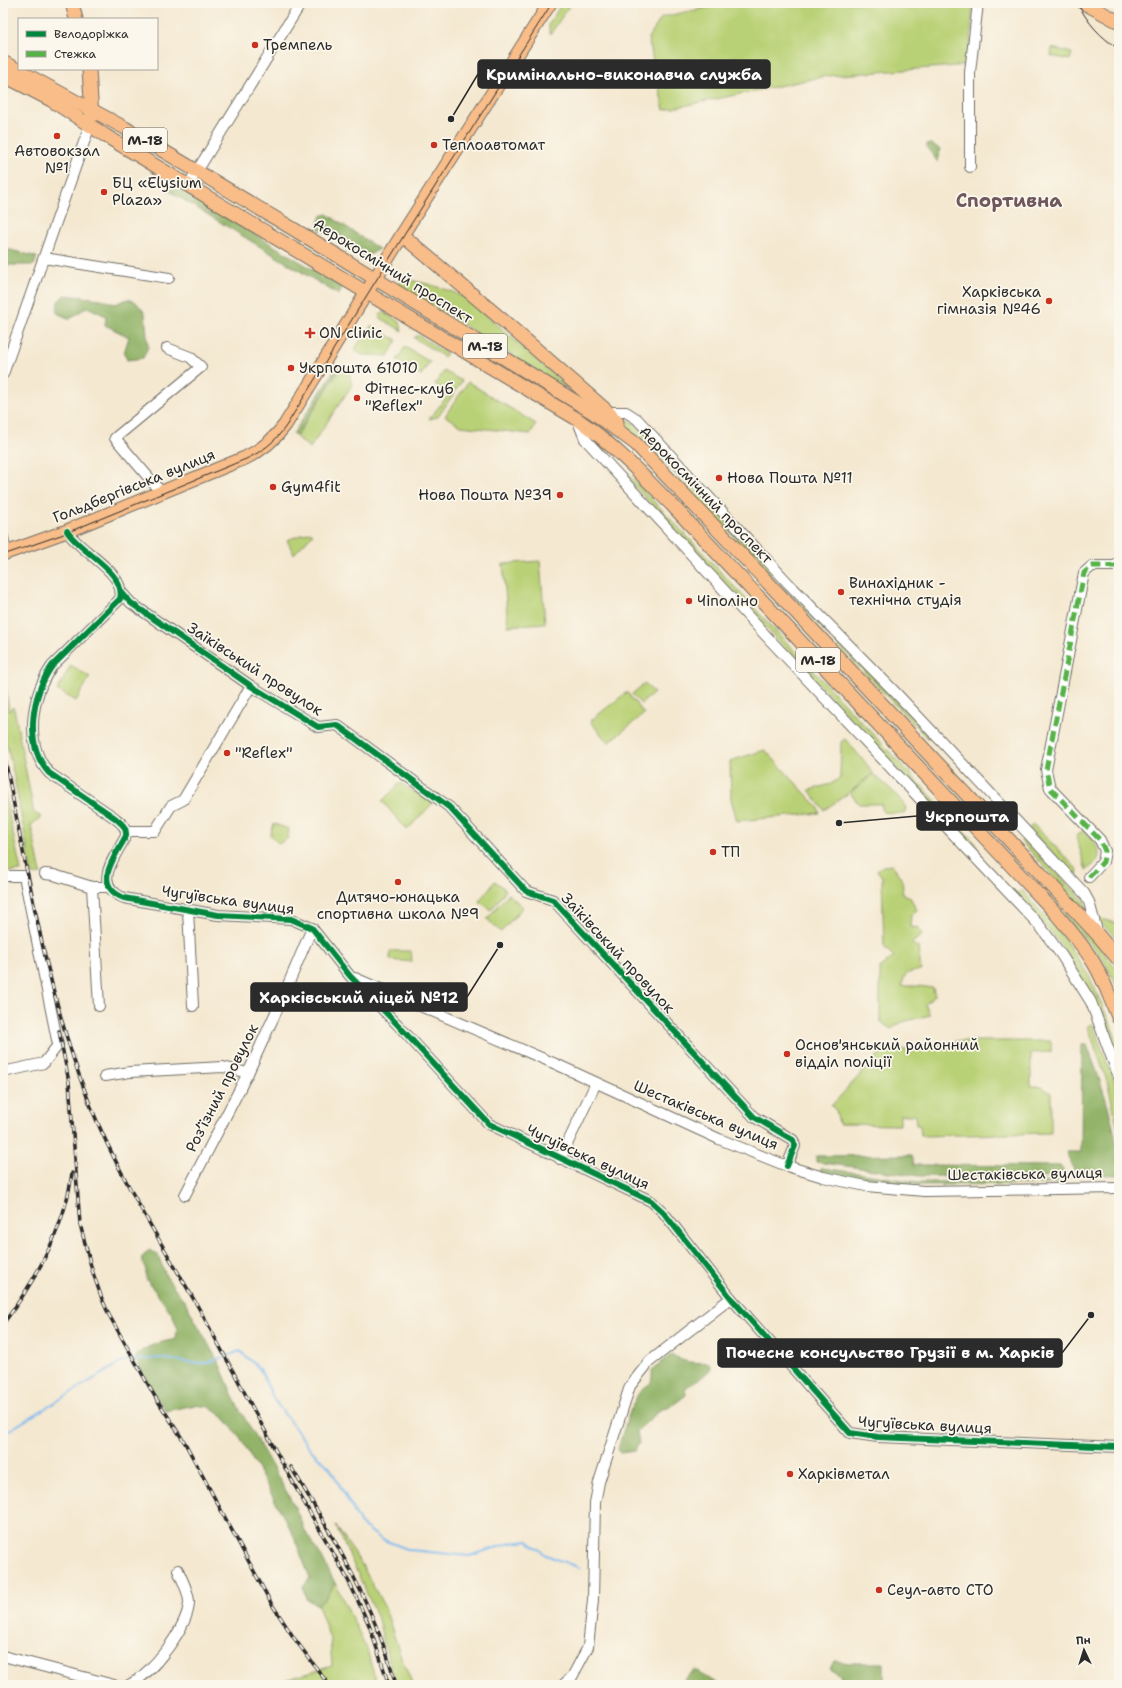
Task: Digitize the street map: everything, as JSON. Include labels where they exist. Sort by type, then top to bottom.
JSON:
[{"type":"main road","points":[[72,3],[76,18]]},
{"type":"main road","name":"Гольдбергівська вулиця","points":[[5,554],[67,531],[253,454],[273,440],[285,425],[402,235],[550,3]]},
{"type":"main road","points":[[1084,3],[1119,22]]},
{"type":"main road","name":"М-18","points":[[3,62],[92,110]]},
{"type":"main road","points":[[89,70],[92,110],[90,125]]},
{"type":"main road","name":"М-18","points":[[3,75],[51,100],[90,125]]},
{"type":"main road","points":[[90,84],[99,104],[110,120]]},
{"type":"main road","name":"Аерокосмічний проспект","points":[[92,110],[197,171],[376,279],[559,393],[594,413],[636,444],[1098,935],[1119,960]]},
{"type":"main road","name":"Аерокосмічний проспект","points":[[90,125],[577,419],[600,435],[624,455],[1052,909],[1089,955],[1101,977],[1119,1019]]},
{"type":"main road","points":[[402,235],[608,412],[636,444]]},
{"type":"main road","points":[[559,393],[567,393],[571,390],[571,385],[566,376]]},
{"type":"street","points":[[189,184],[301,3]]},
{"type":"street","points":[[970,167],[970,72],[978,3]]},
{"type":"street","points":[[3,374],[90,125]]},
{"type":"street","points":[[44,258],[169,278]]},
{"type":"street","points":[[161,492],[115,438],[201,367],[190,357],[167,348]]},
{"type":"street","points":[[594,413],[626,412],[637,419],[789,584],[896,693],[1078,886],[1089,902],[1098,935]]},
{"type":"street","points":[[577,419],[585,439],[1040,926],[1062,956],[1091,1002],[1119,1077]]},
{"type":"street","points":[[45,874],[54,875],[92,887],[108,887],[106,879],[108,870],[126,836],[126,831],[123,825],[115,818],[49,772],[41,764],[35,741],[34,728],[39,691],[44,677],[52,666],[120,599],[122,593],[120,584],[113,575],[67,531]]},
{"type":"street","points":[[3,537],[5,554]]},
{"type":"street","points":[[1089,876],[1103,862],[1105,851],[1100,840],[1050,788],[1046,770],[1084,573],[1092,566],[1116,566],[1119,562]]},
{"type":"street","name":"Заїківський провулок","points":[[122,593],[131,603],[251,686],[318,727],[337,725],[449,807],[526,891],[553,900],[754,1117],[794,1140],[795,1146],[787,1166]]},
{"type":"street","points":[[126,831],[156,831],[171,806],[183,800],[251,686]]},
{"type":"street","points":[[3,876],[24,876],[58,1045],[44,1063],[3,1072]]},
{"type":"street","points":[[92,887],[99,1006]]},
{"type":"street","name":"Чугуївська вулиця","points":[[108,887],[115,894],[124,898],[218,915],[291,919],[312,928],[350,976],[397,1024],[489,1124],[651,1201],[663,1212],[731,1298],[850,1433],[886,1438],[1119,1447]]},
{"type":"street","points":[[188,910],[193,1006]]},
{"type":"street","name":"Роз’їзний провулок","points":[[185,1195],[248,1073],[282,999],[312,928]]},
{"type":"street","name":"Шестаківська вулиця","points":[[350,976],[558,1065],[720,1139],[787,1166],[823,1177],[866,1186],[924,1191],[1119,1188]]},
{"type":"street","points":[[105,1076],[130,1072],[223,1067],[248,1073]]},
{"type":"street","points":[[560,1159],[596,1083]]},
{"type":"street","points":[[563,1685],[572,1677],[588,1647],[593,1600],[595,1503],[599,1482],[630,1386],[649,1362],[731,1298]]},
{"type":"street","points":[[129,1685],[137,1682],[168,1649],[188,1616],[190,1601],[178,1570]]},
{"type":"street","points":[[3,1656],[114,1685]]},
{"type":"green space","points":[[562,3],[571,3],[551,33],[549,33],[549,24]]},
{"type":"green space","points":[[729,3],[973,3],[969,65],[826,76],[664,110],[648,38],[662,17]]},
{"type":"green space","points":[[1052,48],[1072,53],[1070,60],[1051,56]]},
{"type":"green space","points":[[927,144],[931,144],[940,149],[938,162],[927,148]]},
{"type":"green space","points":[[170,183],[342,287],[339,295],[166,189]]},
{"type":"green space","points":[[327,214],[379,249],[371,254],[361,254],[318,228],[318,222],[321,216]]},
{"type":"green space","points":[[3,248],[37,257],[34,265],[8,265],[3,278]]},
{"type":"green space","points":[[400,278],[428,284],[453,292],[472,302],[567,387],[567,389],[399,285]]},
{"type":"green space","points":[[64,295],[101,299],[115,304],[128,299],[136,302],[145,313],[148,347],[143,358],[127,360],[124,353],[129,337],[105,325],[106,316],[87,307],[70,319],[57,313],[58,301]]},
{"type":"green space","points":[[383,312],[400,322],[402,331],[379,317]]},
{"type":"green space","points":[[371,326],[397,340],[388,356],[362,355],[354,350]]},
{"type":"green space","points":[[418,335],[447,354],[444,357],[414,338]]},
{"type":"green space","points":[[405,347],[430,362],[421,375],[397,360]]},
{"type":"green space","points":[[337,366],[340,367],[296,436],[293,434]]},
{"type":"green space","points":[[341,368],[349,371],[352,385],[310,448],[296,437]]},
{"type":"green space","points":[[444,371],[462,381],[438,417],[429,419],[450,393],[435,384]]},
{"type":"green space","points":[[468,382],[536,424],[530,434],[461,426],[445,416]]},
{"type":"green space","points":[[620,416],[636,424],[675,463],[929,736],[928,739],[639,437],[618,419]]},
{"type":"green space","points":[[595,444],[602,446],[978,846],[972,849]]},
{"type":"green space","points":[[310,532],[313,534],[294,554],[287,540]]},
{"type":"green space","points":[[540,561],[545,623],[508,626],[503,564]]},
{"type":"green space","points":[[3,658],[9,711],[13,707],[34,813],[42,817],[31,825],[41,874],[32,875],[3,727]]},
{"type":"green space","points":[[71,665],[90,677],[76,701],[57,690]]},
{"type":"green space","points":[[645,683],[654,693],[641,704],[632,694]]},
{"type":"green space","points":[[627,692],[644,714],[608,743],[590,721]]},
{"type":"green space","points":[[845,739],[873,773],[846,795],[824,810],[809,790],[831,784],[840,778],[841,742]]},
{"type":"green space","points":[[765,750],[818,807],[820,813],[737,821],[731,799],[730,761]]},
{"type":"green space","points":[[873,774],[899,798],[906,808],[904,814],[883,812],[881,804],[859,804],[850,793]]},
{"type":"green space","points":[[400,783],[433,803],[407,830],[382,801]]},
{"type":"green space","points":[[3,787],[21,871],[6,872],[3,867]]},
{"type":"green space","points":[[274,824],[289,829],[288,838],[279,844],[270,835]]},
{"type":"green space","points":[[1033,824],[1077,869],[1078,874],[1074,875],[1029,829]]},
{"type":"green space","points":[[1084,830],[1096,846],[1099,855],[1093,865],[1086,870],[1076,836]]},
{"type":"green space","points":[[1024,839],[1084,901],[1088,915],[1021,841]]},
{"type":"green space","points":[[892,865],[902,882],[902,893],[910,897],[917,910],[911,915],[910,927],[919,928],[922,935],[911,944],[918,947],[921,970],[907,974],[904,978],[902,986],[933,988],[935,996],[925,1004],[930,1015],[902,1022],[891,1029],[880,1021],[880,967],[894,957],[884,947],[882,877],[877,870],[883,866]]},
{"type":"green space","points":[[495,881],[506,890],[491,910],[479,901]]},
{"type":"green space","points":[[1022,890],[1065,939],[1090,978],[1119,1044],[1119,1069],[1097,1010],[1077,968],[1056,939],[1016,894]]},
{"type":"green space","points":[[508,894],[523,907],[501,932],[487,919]]},
{"type":"green space","points":[[1057,904],[1097,944],[1119,971],[1119,990],[1101,956],[1055,905]]},
{"type":"green space","points":[[1101,919],[1119,924],[1119,940],[1098,921]]},
{"type":"green space","points":[[390,951],[411,951],[412,962],[390,960]]},
{"type":"green space","points":[[1092,1023],[1114,1080],[1119,1101],[1119,1134],[1108,1084],[1088,1027]]},
{"type":"green space","points":[[956,1041],[1051,1041],[1051,1052],[1031,1053],[1031,1086],[1042,1087],[1051,1093],[1051,1133],[921,1136],[920,1125],[916,1125],[915,1115],[900,1115],[900,1125],[839,1124],[836,1110],[831,1106],[883,1050],[914,1050],[931,1044],[955,1044]]},
{"type":"green space","points":[[1082,1045],[1087,1045],[1109,1109],[1116,1142],[1119,1175],[1076,1174],[1066,1152],[1081,1152]]},
{"type":"green space","points":[[912,1155],[914,1165],[1060,1166],[1068,1177],[919,1176],[816,1162],[816,1156]]},
{"type":"green space","points":[[822,1168],[920,1182],[1065,1181],[1066,1184],[922,1185],[859,1181],[820,1171]]},
{"type":"green space","points":[[149,1250],[158,1255],[166,1276],[185,1302],[220,1365],[236,1403],[294,1505],[306,1533],[320,1554],[335,1583],[328,1596],[318,1605],[306,1599],[303,1587],[310,1578],[292,1532],[240,1437],[223,1417],[209,1407],[195,1405],[166,1411],[154,1393],[135,1358],[148,1347],[176,1339],[177,1327],[172,1314],[146,1279],[146,1270],[141,1258]]},
{"type":"green space","points":[[672,1354],[685,1361],[709,1363],[711,1369],[700,1379],[685,1388],[686,1395],[673,1405],[660,1410],[637,1431],[639,1443],[634,1451],[620,1453],[618,1449],[636,1398],[652,1380],[652,1370]]},
{"type":"green space","points":[[336,1526],[362,1565],[385,1608],[401,1657],[413,1685],[395,1685],[377,1616]]},
{"type":"green space","points":[[335,1583],[367,1649],[377,1685],[284,1685],[285,1680],[332,1666],[330,1639],[318,1605]]},
{"type":"green space","points":[[834,1661],[850,1663],[884,1663],[884,1685],[848,1685],[839,1674],[830,1669]]},
{"type":"green space","points":[[695,1670],[719,1685],[681,1685],[686,1677]]},
{"type":"waterway","points":[[3,1434],[123,1361],[160,1358],[193,1363],[207,1363],[240,1351],[260,1369],[274,1400],[312,1451],[330,1468],[361,1524],[381,1539],[410,1550],[469,1556],[511,1543],[528,1541],[546,1555],[580,1568]]},
{"type":"tram line","points":[[3,555],[61,535],[246,459],[258,453],[282,432],[406,232],[552,3]]},
{"type":"tram line","points":[[1077,3],[1095,29],[1119,49]]},
{"type":"railway","points":[[3,749],[38,927],[60,1016],[89,1102],[125,1180],[197,1305],[306,1507],[340,1564],[369,1625],[389,1685]]},
{"type":"railway","points":[[59,1031],[69,1082],[80,1224],[92,1270],[102,1299],[109,1315],[154,1395],[185,1443],[271,1603],[294,1638],[329,1685]]},
{"type":"railway","points":[[3,1324],[27,1289],[56,1233],[63,1213],[72,1173]]},
{"type":"railway","points":[[291,1467],[337,1545],[365,1600],[377,1627],[396,1685]]},
{"type":"marked path","points":[[1089,877],[1103,862],[1105,851],[1100,840],[1050,788],[1046,770],[1084,573],[1092,566],[1116,566],[1119,562]]},
{"type":"cycle path","points":[[67,531],[81,547],[109,571],[116,580],[120,589],[120,599],[52,666],[39,691],[35,705],[33,734],[41,761],[49,773],[115,818],[125,828],[126,836],[108,870],[107,878],[109,886],[114,892],[124,898],[218,915],[291,919],[312,928],[350,976],[397,1024],[489,1124],[651,1201],[663,1212],[731,1298],[850,1433],[878,1437],[1119,1447]]},
{"type":"cycle path","points":[[122,593],[131,603],[251,686],[318,727],[337,725],[449,807],[526,891],[553,900],[754,1117],[793,1140],[795,1146],[787,1166]]},
{"type":"place","name":"Тремпель","points":[[255,45]]},
{"type":"place","name":"Кримінально-виконавча служба","points":[[451,119]]},
{"type":"place","name":"Автовокзал №1","points":[[57,136]]},
{"type":"place","name":"Теплоавтомат","points":[[434,145]]},
{"type":"place","name":"БЦ «Elysium Plaza»","points":[[104,192]]},
{"type":"place","name":"Харківська гімназія №46","points":[[1049,301]]},
{"type":"place","name":"ON clinic","points":[[310,333]]},
{"type":"place","name":"Укрпошта 61010","points":[[291,368]]},
{"type":"place","name":"Фітнес-клуб \"Reflex\"","points":[[357,398]]},
{"type":"place","name":"Нова Пошта №11","points":[[719,478]]},
{"type":"place","name":"Gym4fit","points":[[273,487]]},
{"type":"place","name":"Нова Пошта №39","points":[[560,495]]},
{"type":"place","name":"Винахідник - технічна студія","points":[[841,592]]},
{"type":"place","name":"Чіполіно","points":[[689,601]]},
{"type":"place","name":"\"Reflex\"","points":[[227,753]]},
{"type":"place","name":"Укрпошта","points":[[839,823]]},
{"type":"place","name":"ТП","points":[[713,852]]},
{"type":"place","name":"Дитячо-юнацька спортивна школа №9","points":[[398,882]]},
{"type":"place","name":"Харківський ліцей №12","points":[[500,945]]},
{"type":"place","name":"Основ'янський районний відділ поліції","points":[[787,1054]]},
{"type":"place","name":"Почесне консульство Грузії в м. Харків","points":[[1091,1315]]},
{"type":"place","name":"Харківметал","points":[[790,1474]]},
{"type":"place","name":"Сеул-авто СТО","points":[[879,1590]]},
{"type":"district","name":"Спортивна","points":[[1009,200]]}]
